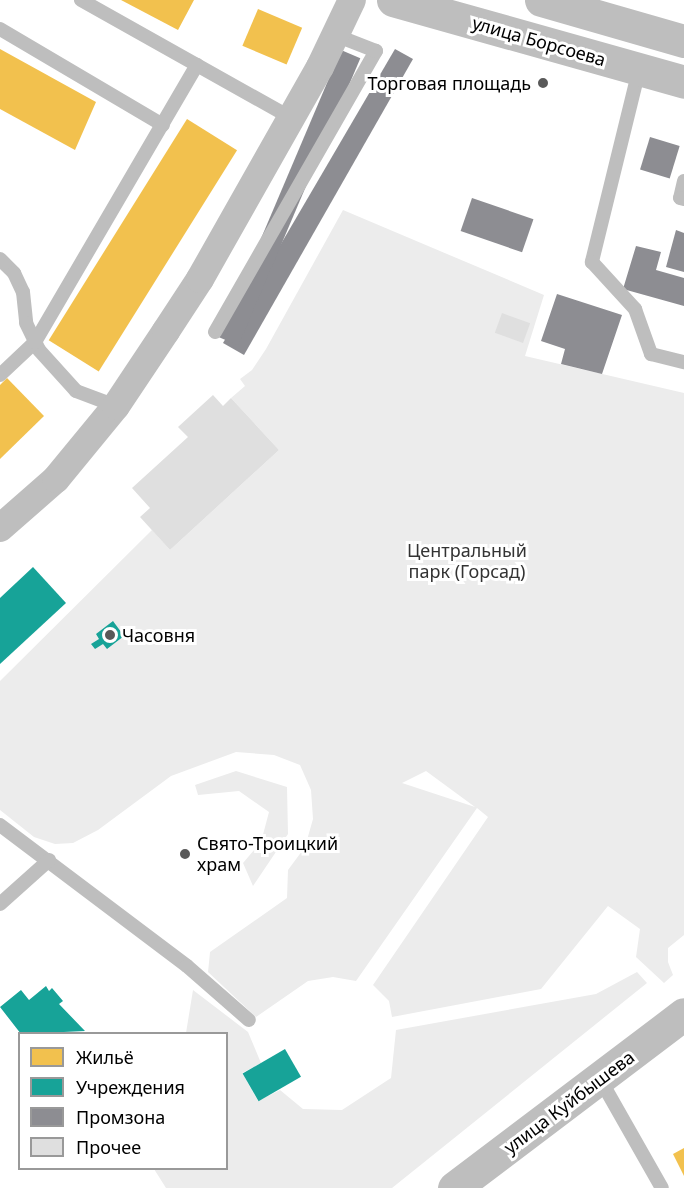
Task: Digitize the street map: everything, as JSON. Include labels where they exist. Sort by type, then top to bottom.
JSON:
[{"type":"main road","name":"улица Борсоева","points":[[393,0],[684,82]]},
{"type":"main road","points":[[541,0],[684,41]]},
{"type":"main road","name":"улица Куйбышева","points":[[454,1188],[684,1014]]},
{"type":"street","points":[[0,528],[56,479],[116,406],[200,279],[291,118],[351,0]]},
{"type":"lane","points":[[81,0],[291,118]]},
{"type":"lane","points":[[0,29],[163,125]]},
{"type":"lane","points":[[215,332],[376,51],[335,35]]},
{"type":"lane","points":[[0,375],[35,342],[196,65]]},
{"type":"lane","points":[[639,70],[592,262],[635,309],[651,354],[684,362]]},
{"type":"lane","points":[[684,181],[680,198],[684,199]]},
{"type":"lane","points":[[0,260],[14,273],[23,292],[26,323],[35,342],[76,391],[116,406]]},
{"type":"lane","points":[[0,825],[187,966],[249,1020]]},
{"type":"lane","points":[[0,904],[49,860]]},
{"type":"lane","points":[[600,1079],[662,1188]]},
{"type":"green space","name":"Центральный парк (Горсад)","points":[[343,210],[544,295],[525,356],[684,393],[684,935],[668,948],[668,962],[673,975],[664,983],[636,957],[640,929],[608,906],[541,989],[392,1017],[389,1001],[373,985],[488,817],[477,808],[356,981],[333,977],[308,981],[256,1017],[208,972],[210,952],[287,898],[288,870],[305,847],[313,819],[311,790],[300,765],[274,755],[236,752],[171,776],[98,830],[73,843],[55,844],[34,837],[0,810],[0,681],[152,530],[170,550],[279,450],[231,398],[245,386],[240,379],[252,370]],"holes":[[[426,771],[475,807],[402,783]]]},
{"type":"green space","points":[[236,771],[287,787],[288,834],[253,886],[243,863],[261,842],[269,812],[239,791],[198,795],[195,785]]},
{"type":"green space","points":[[637,972],[647,983],[392,1188],[166,1188],[155,1170],[228,1170],[228,1032],[186,1032],[193,990],[248,1032],[261,1063],[242,1073],[258,1101],[280,1090],[303,1109],[342,1110],[391,1078],[396,1030],[596,994]]},
{"type":"building: Жильё","points":[[121,0],[194,0],[178,30]]},
{"type":"building: Жильё","points":[[258,9],[302,28],[287,65],[242,46]]},
{"type":"building: Жильё","points":[[0,49],[96,102],[75,150],[0,109]]},
{"type":"building: Жильё","points":[[187,119],[237,150],[99,372],[49,340]]},
{"type":"building: Жильё","points":[[7,378],[44,416],[0,459],[0,385]]},
{"type":"building: Жильё","points":[[684,1148],[684,1176],[673,1154]]},
{"type":"building: Учреждения","points":[[33,567],[66,603],[0,664],[0,598]]},
{"type":"building: Учреждения","name":"Часовня","points":[[113,621],[124,636],[107,649],[103,644],[95,649],[91,644],[99,639],[96,634]]},
{"type":"building: Учреждения","points":[[46,986],[49,991],[52,988],[63,1001],[59,1004],[85,1031],[19,1032],[0,1007],[21,990],[29,1000]]},
{"type":"building: Учреждения","points":[[285,1049],[301,1077],[259,1101],[243,1074]]},
{"type":"building: Промзона","points":[[395,49],[413,59],[244,355],[223,343]]},
{"type":"building: Промзона","points":[[341,50],[360,58],[238,345],[219,337]]},
{"type":"building: Промзона","points":[[650,137],[680,146],[670,179],[640,170]]},
{"type":"building: Промзона","points":[[472,198],[533,219],[522,252],[461,231]]},
{"type":"building: Промзона","points":[[676,230],[684,233],[684,272],[666,267]]},
{"type":"building: Промзона","points":[[636,246],[661,252],[656,270],[684,278],[684,306],[623,289]]},
{"type":"building: Промзона","points":[[557,294],[622,315],[602,374],[561,364],[565,349],[541,341]]},
{"type":"building: Прочее","points":[[502,313],[530,323],[523,343],[495,333]]},
{"type":"building: Прочее","points":[[213,395],[223,406],[231,398],[279,450],[170,550],[140,517],[150,508],[132,488],[188,437],[178,427]]},
{"type":"place","name":"Торговая площадь","points":[[543,83]]},
{"type":"place","name":"Часовня","points":[[110,635]]},
{"type":"place","name":"Свято-Троицкий храм","points":[[185,854]]}]
